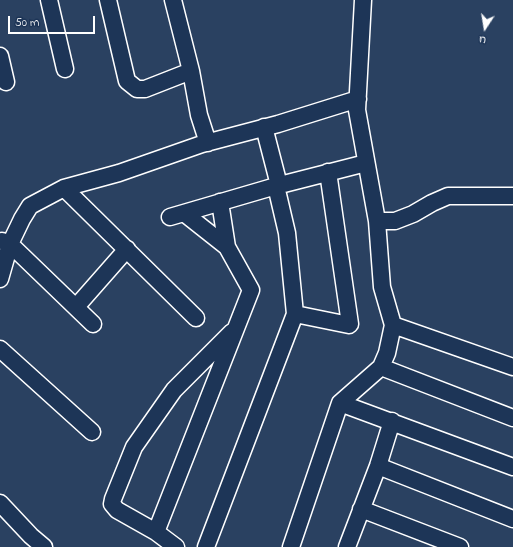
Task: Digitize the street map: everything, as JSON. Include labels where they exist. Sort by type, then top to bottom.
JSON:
[{"type":"street","points":[[49,0],[65,69]]},
{"type":"street","points":[[108,0],[127,81],[137,89],[145,88],[191,71]]},
{"type":"street","points":[[173,0],[191,71],[199,115],[208,143]]},
{"type":"street","points":[[291,547],[340,403],[381,367],[387,353],[393,325],[382,286],[377,221],[357,110],[363,0]]},
{"type":"street","points":[[0,56],[6,82]]},
{"type":"street","points":[[0,279],[5,242],[30,206],[64,188],[119,173],[208,143],[358,99]]},
{"type":"street","points":[[206,547],[295,314],[287,233],[278,185],[264,127]]},
{"type":"street","points":[[227,247],[177,215],[278,185],[366,163]]},
{"type":"street","points":[[295,314],[350,324],[328,172]]},
{"type":"street","points":[[64,188],[196,318]]},
{"type":"street","points":[[377,221],[395,221],[413,214],[448,196],[513,196]]},
{"type":"street","points":[[156,532],[251,290],[227,247],[220,202]]},
{"type":"street","points":[[5,242],[93,324]]},
{"type":"street","points":[[76,307],[127,249]]},
{"type":"street","points":[[393,325],[513,367]]},
{"type":"street","points":[[176,547],[156,532],[117,510],[112,504],[113,499],[134,447],[174,390],[236,328]]},
{"type":"street","points":[[0,349],[92,432]]},
{"type":"street","points":[[381,367],[513,418]]},
{"type":"street","points":[[340,403],[513,467]]},
{"type":"street","points":[[348,547],[378,466],[392,421]]},
{"type":"street","points":[[378,466],[513,519]]},
{"type":"street","points":[[0,503],[30,536],[44,547]]},
{"type":"street","points":[[361,509],[460,547]]}]
